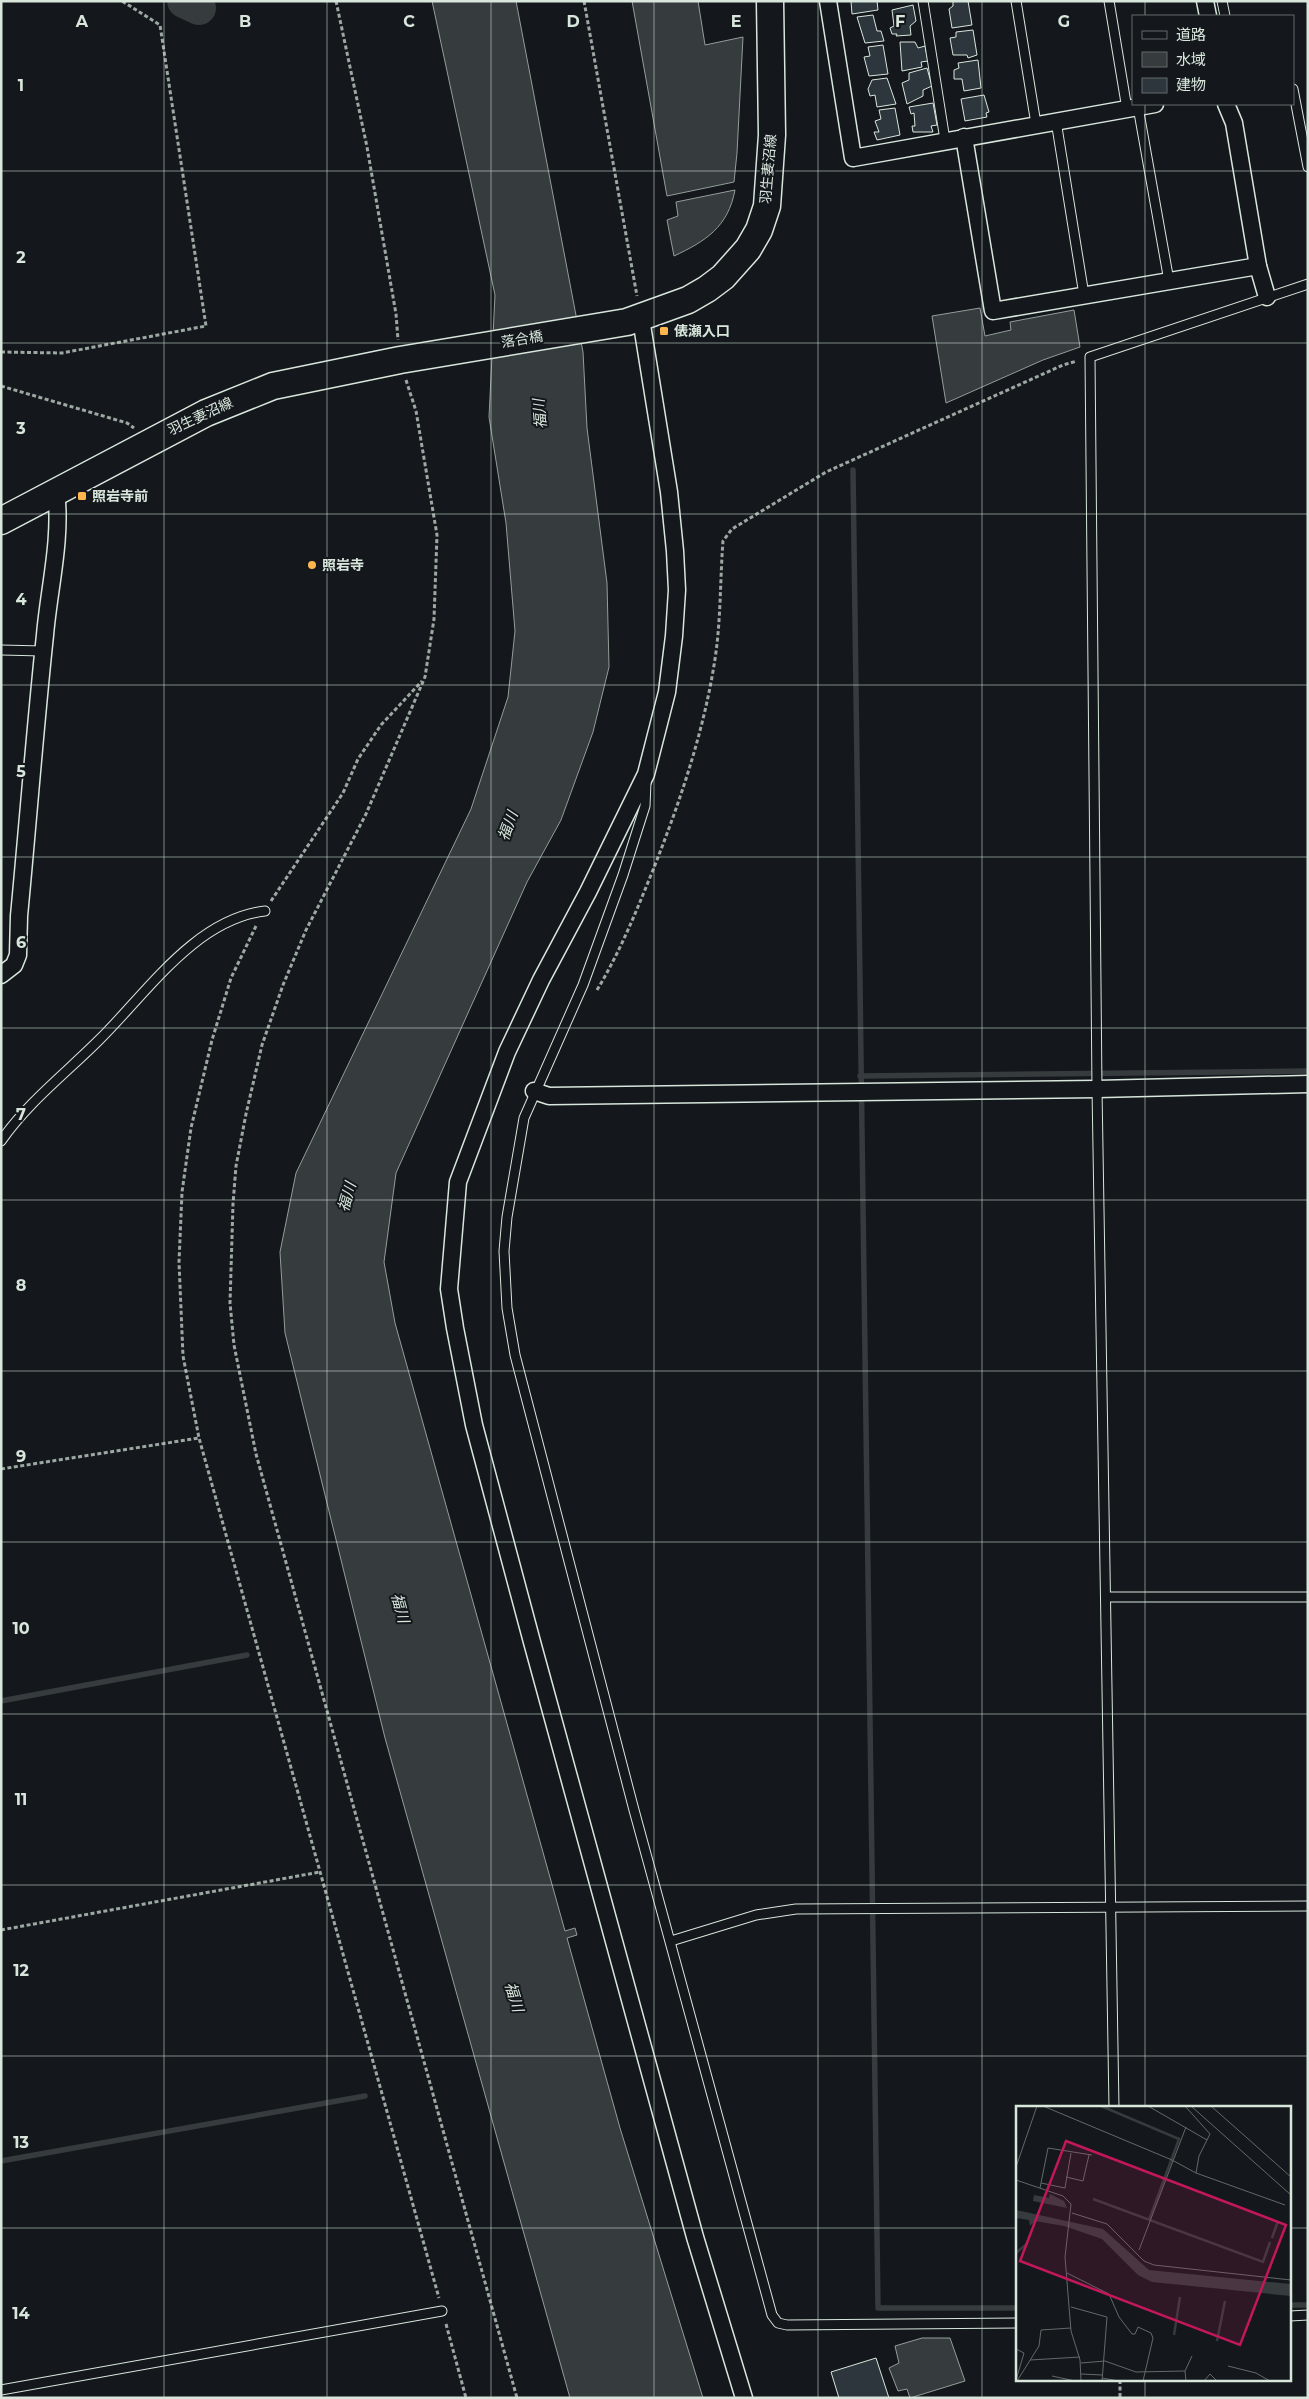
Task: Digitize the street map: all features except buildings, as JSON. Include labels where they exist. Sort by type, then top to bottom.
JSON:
[{"type":"main road","name":"羽生妻沼線","points":[[635,312],[688,300],[707,289],[736,264],[759,230],[767,206],[771,168],[770,1]]},
{"type":"main road","name":"落合橋","points":[[408,358],[635,312]]},
{"type":"main road","name":"羽生妻沼線","points":[[1,521],[149,441],[213,409],[274,386],[408,358]]},
{"type":"street","points":[[828,1],[853,158],[945,140],[1149,105]]},
{"type":"street","points":[[1205,1],[1208,15]]},
{"type":"street","points":[[1226,105],[1234,123],[1258,266],[1266,297]]},
{"type":"street","points":[[964,137],[993,311],[1258,266]]},
{"type":"street","points":[[635,312],[669,492],[677,590],[674,636],[667,692],[646,774],[588,892],[541,980],[507,1052],[458,1182],[449,1289],[474,1424],[529,1633],[695,2237],[744,2398]]},
{"type":"street","points":[[1,976],[14,965],[18,955],[19,916],[43,651],[57,538],[58,510],[56,491]]},
{"type":"street","points":[[534,1091],[549,1096],[1097,1089],[1308,1084]]},
{"type":"lane","points":[[923,1],[945,140]]},
{"type":"lane","points":[[1016,1],[1036,124]]},
{"type":"lane","points":[[1109,1],[1169,281]]},
{"type":"lane","points":[[1222,1],[1225,15]]},
{"type":"lane","points":[[1294,94],[1308,167]]},
{"type":"lane","points":[[1056,121],[1084,296]]},
{"type":"lane","points":[[1114,2106],[1107,1597],[1097,1089],[1090,357],[1308,284]]},
{"type":"lane","points":[[1,650],[43,651]]},
{"type":"lane","points":[[646,774],[645,806],[623,875],[583,986],[534,1091],[524,1118],[507,1217],[504,1251],[507,1308],[515,1355],[634,1810],[772,2315],[778,2323],[797,2325],[1016,2323]]},
{"type":"lane","points":[[1,1141],[20,1114],[100,1040],[159,974],[218,927],[245,914],[265,911]]},
{"type":"lane","points":[[1107,1597],[1308,1597]]},
{"type":"lane","points":[[671,1941],[756,1915],[789,1910],[1308,1906]]},
{"type":"lane","points":[[1,2390],[442,2311]]},
{"type":"lane","points":[[1292,2316],[1308,2315]]},
{"type":"path","points":[[1,352],[62,353],[206,326],[160,25],[122,1]]},
{"type":"path","points":[[336,1],[369,157],[396,314],[408,358],[437,535],[434,619],[425,677],[366,814],[306,930],[283,985],[262,1045],[236,1166],[230,1243],[230,1303],[234,1345],[256,1454],[517,2398]]},
{"type":"path","points":[[584,1],[635,312]]},
{"type":"path","points":[[595,993],[618,956],[636,913],[694,754],[708,700],[715,657],[724,541],[732,529],[826,472],[1063,365],[1090,357]]},
{"type":"path","points":[[1,386],[127,423],[149,441]]},
{"type":"path","points":[[425,677],[381,726],[358,759],[343,794],[265,911],[231,978],[212,1040],[191,1128],[182,1192],[178,1262],[183,1356],[199,1438],[466,2398]]},
{"type":"path","points":[[1,1469],[199,1438]]},
{"type":"path","points":[[1,1930],[320,1872]]},
{"type":"path","points":[[1120,2382],[1120,2398]]},
{"type":"water","name":"福川","points":[[432,1],[516,1],[583,352],[587,428],[607,583],[609,667],[593,732],[561,820],[527,882],[396,1173],[384,1262],[395,1323],[565,1931],[575,1928],[577,1935],[567,1938],[620,2128],[703,2398],[570,2398],[385,1738],[285,1333],[280,1252],[296,1173],[471,809],[508,697],[515,631],[506,523],[489,417],[495,295]]},
{"type":"water","points":[[632,1],[698,1],[705,45],[743,37],[734,182],[667,196]]},
{"type":"water","points":[[735,190],[727,214],[714,231],[696,245],[674,256],[667,220],[678,216],[676,202]]},
{"type":"water","points":[[980,308],[985,336],[1011,330],[1010,322],[1074,310],[1080,347],[1043,360],[946,403],[932,316]]},
{"type":"water","points":[[922,2338],[950,2338],[965,2381],[910,2398],[907,2389],[898,2391],[889,2368],[899,2363],[895,2346]]},
{"type":"waterway","points":[[184,1],[199,8]]},
{"type":"waterway","points":[[853,470],[878,2308],[1016,2308]]},
{"type":"waterway","points":[[860,1076],[1308,1071]]},
{"type":"waterway","points":[[1,1701],[247,1655]]},
{"type":"waterway","points":[[1,2161],[365,2096]]},
{"type":"waterway","points":[[1292,2305],[1308,2305]]},
{"type":"place","name":"俵瀬入口","points":[[664,331]]},
{"type":"place","name":"照岩寺前","points":[[82,496]]},
{"type":"place","name":"照岩寺","points":[[312,565]]}]
